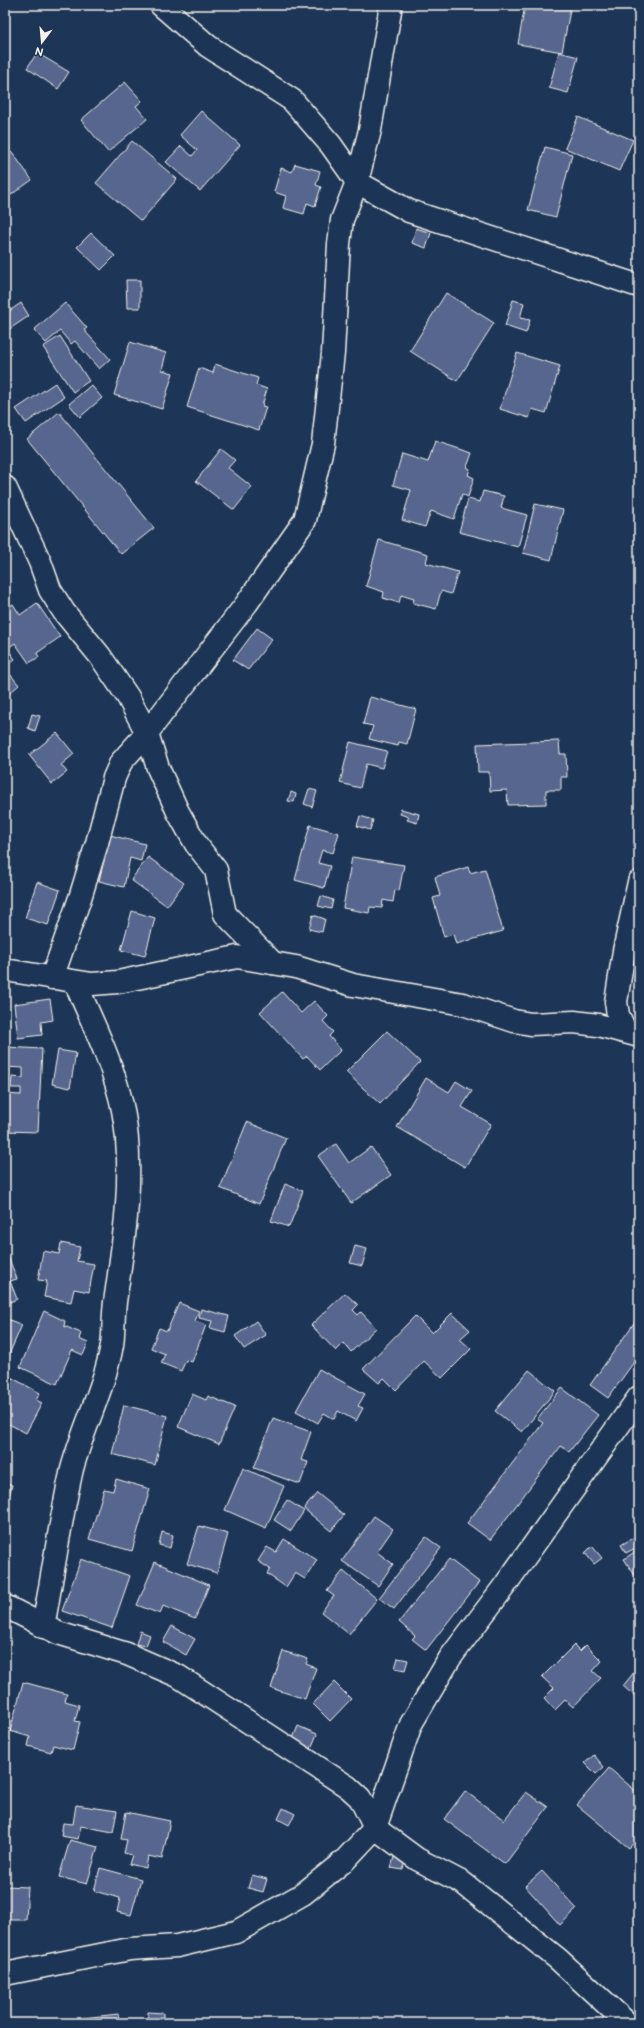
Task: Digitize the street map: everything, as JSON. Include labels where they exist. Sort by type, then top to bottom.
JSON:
[{"type":"street","points":[[161,5],[208,46],[292,100],[331,145],[357,182],[409,212],[639,286]]},
{"type":"street","points":[[52,978],[98,843],[114,778],[121,762],[147,733],[247,603],[305,520],[323,444],[333,353],[339,244],[342,220],[357,182],[370,130],[392,5]]},
{"type":"street","points":[[5,488],[40,562],[50,590],[64,612],[100,656],[128,697],[147,733],[158,768],[178,812],[196,844],[216,870],[225,914],[273,963]]},
{"type":"street","points":[[632,1034],[618,1015],[616,1002],[624,951],[639,882]]},
{"type":"street","points":[[5,970],[92,984],[118,982],[237,957],[296,968],[353,985],[463,1004],[514,1021],[531,1024],[574,1022],[598,1025],[632,1034]]},
{"type":"street","points":[[43,1627],[72,1472],[80,1441],[112,1346],[114,1309],[126,1224],[127,1148],[123,1110],[112,1069],[75,982]]},
{"type":"street","points":[[5,1974],[130,1949],[177,1946],[236,1932],[303,1894],[344,1861],[375,1828],[411,1724],[450,1658],[511,1577],[639,1397]]},
{"type":"street","points":[[5,1606],[43,1627],[78,1640],[127,1654],[178,1676],[348,1787],[360,1798],[375,1828],[417,1859],[463,1883],[558,1959],[627,2023]]},
{"type":"building","points":[[525,5],[571,5],[562,52],[518,44]]},
{"type":"building","points":[[559,52],[578,57],[568,93],[549,88]]},
{"type":"building","points":[[37,53],[69,72],[58,89],[27,68]]},
{"type":"building","points":[[125,82],[142,101],[136,106],[147,119],[108,152],[81,120]]},
{"type":"building","points":[[201,111],[240,145],[200,191],[166,162],[181,146],[192,156],[197,150],[180,135]]},
{"type":"building","points":[[578,117],[633,140],[619,171],[565,148]]},
{"type":"building","points":[[132,141],[177,179],[141,221],[96,183]]},
{"type":"building","points":[[545,147],[572,154],[556,217],[528,210]]},
{"type":"building","points":[[12,152],[32,180],[5,199],[5,157]]},
{"type":"building","points":[[295,164],[320,171],[316,185],[321,187],[315,206],[307,203],[304,214],[283,208],[286,196],[274,192],[281,168],[292,172]]},
{"type":"building","points":[[416,228],[431,233],[426,248],[412,243]]},
{"type":"building","points":[[91,233],[115,256],[101,270],[77,247]]},
{"type":"building","points":[[126,280],[140,280],[140,308],[127,308]]},
{"type":"building","points":[[446,293],[494,323],[457,381],[410,351]]},
{"type":"building","points":[[513,300],[524,303],[520,318],[530,320],[526,333],[505,326]]},
{"type":"building","points":[[21,303],[29,316],[5,332],[5,314]]},
{"type":"building","points":[[65,303],[87,328],[84,330],[110,359],[99,369],[75,341],[71,344],[60,331],[46,343],[34,330]]},
{"type":"building","points":[[60,336],[89,381],[73,392],[43,347]]},
{"type":"building","points":[[130,342],[166,353],[162,370],[173,373],[162,409],[114,395]]},
{"type":"building","points":[[517,353],[560,366],[546,413],[532,409],[529,418],[500,409]]},
{"type":"building","points":[[215,364],[258,378],[256,385],[267,389],[262,406],[266,407],[259,430],[187,407],[199,368],[213,373]]},
{"type":"building","points":[[55,383],[64,397],[26,423],[16,409]]},
{"type":"building","points":[[91,385],[102,398],[80,417],[69,404]]},
{"type":"building","points":[[59,412],[154,528],[121,554],[27,439]]},
{"type":"building","points":[[435,441],[472,453],[467,467],[470,469],[468,475],[474,478],[468,497],[462,494],[454,519],[431,511],[425,527],[402,520],[411,490],[393,485],[402,454],[428,462]]},
{"type":"building","points":[[221,449],[235,460],[228,468],[252,487],[234,510],[196,481]]},
{"type":"building","points":[[483,491],[504,496],[501,508],[527,515],[518,547],[459,532],[468,499],[480,502]]},
{"type":"building","points":[[535,504],[563,510],[551,560],[523,553]]},
{"type":"building","points":[[379,540],[428,554],[426,563],[458,572],[451,594],[441,591],[436,609],[413,603],[414,599],[401,595],[399,603],[383,598],[384,592],[366,586]]},
{"type":"building","points":[[37,603],[60,637],[37,653],[39,657],[29,663],[15,643],[8,648],[5,643],[5,609],[13,604],[20,615]]},
{"type":"building","points":[[257,628],[272,639],[248,670],[233,660]]},
{"type":"building","points":[[5,646],[15,659],[5,667]]},
{"type":"building","points":[[5,668],[19,685],[5,697]]},
{"type":"building","points":[[370,697],[416,709],[407,744],[399,742],[398,746],[369,739],[373,726],[363,724]]},
{"type":"building","points":[[32,714],[40,716],[35,731],[28,728]]},
{"type":"building","points":[[57,733],[74,754],[61,765],[67,772],[52,784],[29,755]]},
{"type":"building","points":[[559,741],[560,754],[566,754],[567,777],[561,777],[561,790],[546,790],[546,804],[508,805],[507,790],[490,791],[489,772],[478,772],[477,744]]},
{"type":"building","points":[[350,742],[387,751],[382,768],[366,764],[360,788],[340,783]]},
{"type":"building","points":[[309,789],[317,791],[312,807],[304,804]]},
{"type":"building","points":[[291,792],[296,794],[294,802],[288,801]]},
{"type":"building","points":[[401,809],[419,814],[417,823],[407,820],[409,817],[400,814]]},
{"type":"building","points":[[360,816],[373,820],[370,830],[357,826]]},
{"type":"building","points":[[310,825],[339,833],[333,853],[322,850],[318,863],[330,866],[324,888],[295,880]]},
{"type":"building","points":[[110,835],[145,844],[141,861],[130,858],[124,887],[99,881]]},
{"type":"building","points":[[148,857],[184,883],[167,906],[131,880]]},
{"type":"building","points":[[352,857],[404,865],[399,891],[395,890],[393,902],[383,900],[382,908],[370,907],[369,913],[343,908]]},
{"type":"building","points":[[468,867],[470,873],[485,869],[503,931],[456,944],[453,934],[444,937],[433,898],[440,896],[435,877]]},
{"type":"building","points":[[37,882],[60,890],[48,925],[25,918]]},
{"type":"building","points":[[321,896],[333,900],[331,909],[318,906]]},
{"type":"building","points":[[132,911],[155,918],[145,956],[121,950]]},
{"type":"building","points":[[313,915],[325,919],[322,932],[309,929]]},
{"type":"building","points":[[282,992],[301,1013],[314,1001],[328,1016],[323,1021],[333,1032],[329,1036],[341,1050],[320,1070],[307,1056],[303,1059],[260,1012]]},
{"type":"building","points":[[50,999],[53,1020],[41,1022],[42,1035],[18,1038],[14,1004]]},
{"type":"building","points":[[387,1031],[420,1062],[380,1104],[346,1072]]},
{"type":"building","points":[[6,1047],[42,1049],[38,1132],[5,1131],[5,1094],[21,1095],[21,1088],[11,1088],[12,1077],[23,1078],[23,1068],[5,1067]]},
{"type":"building","points":[[58,1050],[76,1053],[70,1088],[52,1084]]},
{"type":"building","points":[[426,1078],[449,1092],[456,1081],[472,1091],[462,1107],[491,1124],[465,1167],[397,1127]]},
{"type":"building","points":[[247,1122],[286,1138],[259,1204],[220,1188]]},
{"type":"building","points":[[336,1144],[349,1163],[371,1147],[391,1175],[351,1203],[318,1156]]},
{"type":"building","points":[[285,1184],[303,1191],[289,1227],[271,1221]]},
{"type":"building","points":[[61,1243],[80,1247],[77,1261],[94,1264],[89,1292],[74,1289],[71,1302],[44,1297],[47,1281],[38,1280],[43,1251],[59,1254]]},
{"type":"building","points":[[355,1246],[367,1249],[362,1266],[350,1263]]},
{"type":"building","points":[[5,1249],[17,1279],[10,1281],[17,1299],[5,1304]]},
{"type":"building","points":[[345,1293],[358,1305],[353,1310],[358,1315],[361,1312],[376,1328],[351,1352],[344,1343],[336,1351],[311,1325]]},
{"type":"building","points":[[179,1303],[199,1311],[195,1321],[206,1325],[192,1362],[186,1360],[181,1371],[161,1363],[165,1354],[151,1348],[159,1328],[167,1331]]},
{"type":"building","points":[[201,1309],[229,1316],[225,1332],[210,1328],[212,1321],[199,1318]]},
{"type":"building","points":[[44,1311],[65,1321],[64,1326],[81,1333],[79,1339],[88,1343],[83,1355],[72,1350],[57,1384],[20,1367]]},
{"type":"building","points":[[452,1313],[470,1330],[460,1339],[471,1349],[442,1378],[424,1361],[396,1390],[384,1378],[379,1383],[363,1369],[415,1316],[432,1333]]},
{"type":"building","points":[[639,1316],[639,1355],[608,1398],[590,1385]]},
{"type":"building","points":[[5,1318],[22,1325],[7,1359],[5,1358]]},
{"type":"building","points":[[256,1321],[266,1335],[244,1349],[235,1336]]},
{"type":"building","points":[[319,1369],[365,1394],[358,1406],[363,1408],[356,1421],[338,1411],[334,1419],[324,1413],[318,1423],[296,1411]]},
{"type":"building","points":[[529,1370],[555,1391],[522,1432],[495,1411]]},
{"type":"building","points":[[5,1374],[40,1393],[36,1400],[42,1403],[26,1433],[5,1422]]},
{"type":"building","points":[[562,1388],[598,1415],[569,1452],[561,1446],[490,1540],[467,1523],[543,1423],[537,1419]]},
{"type":"building","points":[[192,1394],[206,1400],[208,1396],[235,1407],[219,1444],[178,1427]]},
{"type":"building","points":[[124,1405],[167,1416],[155,1465],[112,1454]]},
{"type":"building","points":[[273,1418],[311,1432],[301,1460],[308,1462],[300,1484],[254,1468]]},
{"type":"building","points":[[243,1468],[284,1486],[266,1528],[225,1510]]},
{"type":"building","points":[[116,1479],[150,1489],[132,1551],[89,1539],[104,1489],[113,1491]]},
{"type":"building","points":[[5,1483],[12,1485],[5,1511]]},
{"type":"building","points":[[317,1493],[344,1515],[331,1531],[304,1509]]},
{"type":"building","points":[[287,1500],[304,1511],[291,1531],[274,1520]]},
{"type":"building","points":[[374,1516],[393,1529],[377,1552],[393,1564],[378,1586],[342,1561]]},
{"type":"building","points":[[199,1526],[228,1534],[217,1573],[187,1564]]},
{"type":"building","points":[[162,1532],[173,1535],[170,1548],[159,1545]]},
{"type":"building","points":[[636,1536],[639,1540],[639,1546],[626,1553],[621,1545]]},
{"type":"building","points":[[426,1537],[441,1548],[394,1609],[379,1598]]},
{"type":"building","points":[[284,1539],[317,1560],[305,1579],[295,1573],[286,1587],[267,1574],[270,1569],[258,1561],[267,1547],[276,1552]]},
{"type":"building","points":[[592,1546],[602,1558],[594,1564],[585,1553]]},
{"type":"building","points":[[639,1549],[639,1579],[638,1580],[624,1559]]},
{"type":"building","points":[[81,1559],[130,1576],[112,1628],[62,1611]]},
{"type":"building","points":[[449,1559],[479,1582],[426,1650],[412,1639],[415,1636],[399,1622]]},
{"type":"building","points":[[155,1562],[209,1585],[195,1619],[163,1606],[160,1614],[137,1605]]},
{"type":"building","points":[[343,1571],[377,1599],[349,1634],[321,1612],[334,1596],[327,1591]]},
{"type":"building","points":[[172,1626],[195,1639],[186,1655],[163,1642]]},
{"type":"building","points":[[140,1631],[150,1635],[146,1646],[136,1644]]},
{"type":"building","points":[[574,1645],[580,1651],[586,1645],[602,1661],[593,1671],[601,1678],[573,1707],[565,1700],[555,1710],[544,1698],[554,1688],[542,1677]]},
{"type":"building","points":[[283,1651],[308,1659],[306,1664],[316,1668],[305,1699],[271,1688]]},
{"type":"building","points":[[398,1658],[408,1660],[405,1670],[395,1668]]},
{"type":"building","points":[[639,1666],[639,1700],[623,1686]]},
{"type":"building","points":[[23,1682],[67,1694],[65,1701],[79,1705],[75,1721],[80,1722],[73,1750],[53,1745],[51,1752],[28,1746],[30,1737],[10,1731]]},
{"type":"building","points":[[334,1682],[351,1699],[330,1721],[313,1704]]},
{"type":"building","points":[[298,1726],[317,1734],[310,1751],[291,1743]]},
{"type":"building","points":[[594,1755],[604,1767],[596,1774],[585,1763]]},
{"type":"building","points":[[609,1768],[639,1794],[639,1837],[629,1848],[577,1805]]},
{"type":"building","points":[[465,1791],[504,1820],[526,1792],[548,1807],[505,1864],[444,1819]]},
{"type":"building","points":[[76,1805],[117,1811],[113,1832],[81,1826],[78,1839],[61,1836],[63,1823],[73,1824]]},
{"type":"building","points":[[283,1808],[295,1814],[289,1825],[278,1819]]},
{"type":"building","points":[[126,1812],[170,1821],[162,1859],[148,1856],[146,1868],[129,1864],[132,1855],[124,1853],[127,1840],[121,1839]]},
{"type":"building","points":[[70,1840],[98,1847],[87,1884],[59,1877]]},
{"type":"building","points":[[394,1857],[405,1859],[403,1870],[391,1868]]},
{"type":"building","points":[[100,1868],[141,1879],[131,1915],[117,1912],[120,1898],[94,1891]]},
{"type":"building","points":[[542,1871],[577,1909],[560,1925],[525,1886]]},
{"type":"building","points":[[252,1875],[267,1879],[263,1892],[248,1888]]},
{"type":"building","points":[[5,1886],[28,1887],[26,1920],[5,1920]]},
{"type":"building","points":[[148,2012],[163,2013],[163,2023],[147,2023]]},
{"type":"building","points":[[118,2014],[120,2023],[71,2023],[74,2019]]}]
